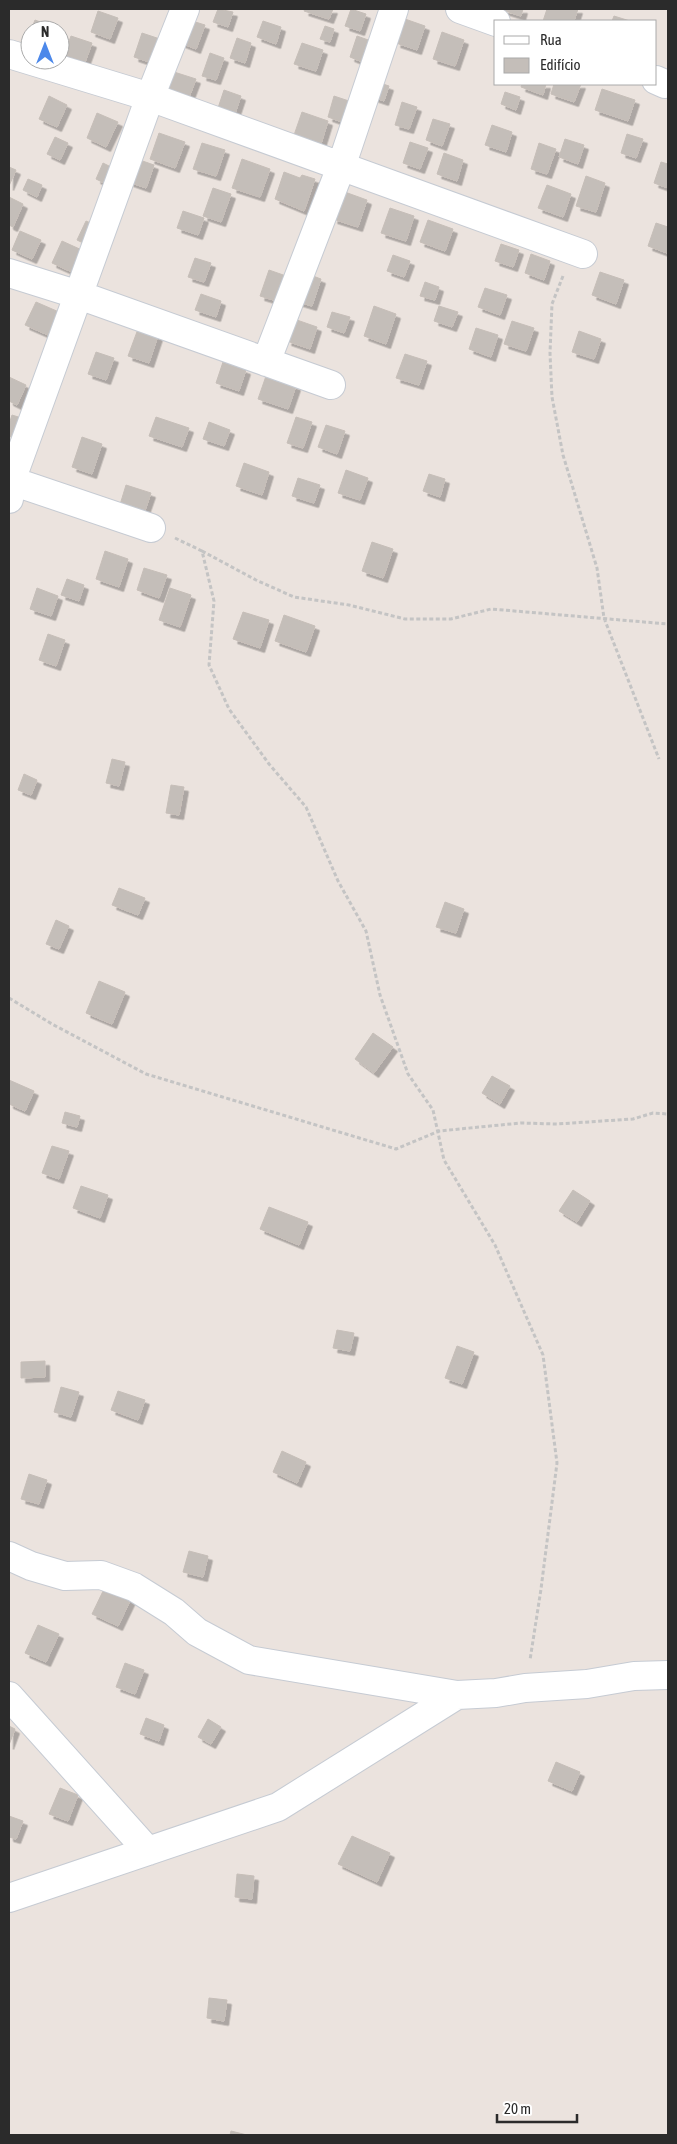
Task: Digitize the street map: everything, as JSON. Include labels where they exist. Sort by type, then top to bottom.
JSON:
[{"type":"street","points":[[151,528],[10,487],[150,97],[186,9]]},
{"type":"street","points":[[266,362],[341,167],[394,9]]},
{"type":"street","points":[[460,9],[494,21]]},
{"type":"street","points":[[9,54],[150,97],[584,254]]},
{"type":"street","points":[[9,273],[79,294],[331,385]]},
{"type":"street","points":[[9,1556],[31,1566],[65,1576],[101,1575],[134,1587],[174,1612],[197,1632],[249,1660],[457,1695],[587,1684],[634,1676],[668,1675]]},
{"type":"street","points":[[9,1898],[278,1807],[457,1695]]},
{"type":"street","points":[[9,1696],[148,1851]]},
{"type":"path","points":[[584,254],[566,267],[552,304],[550,353],[552,397],[563,455],[597,568],[604,618],[659,759]]},
{"type":"path","points":[[151,528],[202,550],[256,580],[294,597],[349,605],[405,620],[452,620],[491,609],[668,624]]},
{"type":"path","points":[[202,550],[214,601],[209,665],[230,709],[269,764],[306,807],[338,881],[366,931],[380,995],[408,1074],[433,1110],[444,1160],[495,1245],[544,1355],[557,1463],[541,1589],[525,1688]]},
{"type":"path","points":[[9,998],[52,1024],[146,1074],[396,1150],[438,1131],[521,1123],[557,1124],[633,1119],[653,1114],[668,1114]]},
{"type":"building","points":[[218,9],[233,12],[228,27],[213,22]]},
{"type":"building","points":[[305,9],[333,9],[329,19],[304,11]]},
{"type":"building","points":[[351,9],[366,14],[360,31],[345,26]]},
{"type":"building","points":[[499,9],[523,9],[521,16]]},
{"type":"building","points":[[547,9],[578,9],[574,20],[543,20]]},
{"type":"building","points":[[98,11],[118,18],[110,39],[91,32]]},
{"type":"building","points":[[614,16],[627,20],[612,20]]},
{"type":"building","points":[[405,19],[425,26],[417,50],[396,43]]},
{"type":"building","points":[[189,20],[205,25],[196,49],[181,43]]},
{"type":"building","points":[[263,21],[281,27],[276,44],[257,37]]},
{"type":"building","points":[[325,26],[334,29],[330,42],[320,39]]},
{"type":"building","points":[[442,32],[464,40],[455,66],[433,59]]},
{"type":"building","points":[[142,33],[160,39],[152,63],[134,57]]},
{"type":"building","points":[[71,36],[92,43],[84,65],[70,60]]},
{"type":"building","points":[[357,36],[374,42],[367,64],[350,57]]},
{"type":"building","points":[[237,38],[251,43],[245,63],[230,58]]},
{"type":"building","points":[[302,43],[323,50],[316,71],[294,64]]},
{"type":"building","points":[[210,53],[224,58],[216,80],[202,76]]},
{"type":"building","points":[[171,71],[196,79],[188,100],[164,92]]},
{"type":"building","points":[[377,82],[389,86],[384,101],[372,97]]},
{"type":"building","points":[[522,85],[546,85],[543,95],[521,87]]},
{"type":"building","points":[[554,85],[581,85],[574,102],[551,94]]},
{"type":"building","points":[[602,89],[635,100],[628,121],[595,110]]},
{"type":"building","points":[[224,90],[241,96],[235,114],[218,108]]},
{"type":"building","points":[[505,92],[520,97],[516,110],[501,104]]},
{"type":"building","points":[[49,96],[67,105],[57,127],[39,119]]},
{"type":"building","points":[[334,96],[349,101],[342,122],[328,117]]},
{"type":"building","points":[[402,102],[417,107],[409,129],[395,125]]},
{"type":"building","points":[[302,112],[328,121],[320,147],[293,138]]},
{"type":"building","points":[[97,113],[118,122],[106,147],[87,138]]},
{"type":"building","points":[[433,119],[450,124],[442,146],[426,140]]},
{"type":"building","points":[[492,125],[512,132],[506,152],[485,145]]},
{"type":"building","points":[[159,133],[185,142],[175,168],[150,159]]},
{"type":"building","points":[[627,134],[643,139],[636,158],[621,153]]},
{"type":"building","points":[[55,137],[68,143],[60,160],[47,154]]},
{"type":"building","points":[[565,139],[584,145],[578,164],[559,157]]},
{"type":"building","points":[[410,142],[428,148],[420,169],[403,163]]},
{"type":"building","points":[[202,143],[225,150],[216,176],[193,169]]},
{"type":"building","points":[[539,143],[556,149],[547,174],[531,169]]},
{"type":"building","points":[[444,153],[463,160],[457,181],[437,174]]},
{"type":"building","points":[[137,159],[154,165],[146,188],[129,182]]},
{"type":"building","points":[[242,159],[270,169],[260,197],[232,188]]},
{"type":"building","points":[[661,162],[668,164],[668,188],[654,183]]},
{"type":"building","points":[[103,163],[115,169],[108,185],[96,179]]},
{"type":"building","points":[[9,167],[16,170],[9,186]]},
{"type":"building","points":[[284,172],[300,178],[302,175],[315,179],[304,211],[275,199]]},
{"type":"building","points":[[586,176],[605,183],[596,212],[576,206]]},
{"type":"building","points":[[28,179],[42,185],[37,197],[23,190]]},
{"type":"building","points":[[547,185],[571,194],[563,217],[538,208]]},
{"type":"building","points":[[213,188],[231,194],[221,222],[203,216]]},
{"type":"building","points":[[342,191],[367,200],[358,227],[333,219]]},
{"type":"building","points":[[9,197],[23,204],[13,227],[9,225]]},
{"type":"building","points":[[390,208],[414,216],[406,241],[381,233]]},
{"type":"building","points":[[183,211],[204,218],[198,235],[177,228]]},
{"type":"building","points":[[428,220],[453,229],[445,251],[420,242]]},
{"type":"building","points":[[86,221],[100,227],[91,247],[77,240]]},
{"type":"building","points":[[656,223],[668,227],[667,253],[648,246]]},
{"type":"building","points":[[20,231],[41,240],[32,259],[12,250]]},
{"type":"building","points":[[62,241],[84,251],[74,273],[52,263]]},
{"type":"building","points":[[501,244],[519,250],[513,267],[495,261]]},
{"type":"building","points":[[531,254],[550,261],[544,280],[525,273]]},
{"type":"building","points":[[393,255],[410,261],[404,277],[387,271]]},
{"type":"building","points":[[195,258],[211,263],[204,282],[188,277]]},
{"type":"building","points":[[269,270],[289,277],[280,302],[260,296]]},
{"type":"building","points":[[600,272],[624,280],[616,304],[592,295]]},
{"type":"building","points":[[305,273],[321,279],[312,306],[295,301]]},
{"type":"building","points":[[425,282],[439,287],[435,300],[420,296]]},
{"type":"building","points":[[485,288],[507,295],[500,315],[478,307]]},
{"type":"building","points":[[201,294],[221,301],[216,317],[195,310]]},
{"type":"building","points":[[36,302],[59,312],[48,335],[25,325]]},
{"type":"building","points":[[374,306],[396,314],[386,344],[364,336]]},
{"type":"building","points":[[439,306],[458,312],[452,327],[434,321]]},
{"type":"building","points":[[332,312],[350,317],[344,333],[327,327]]},
{"type":"building","points":[[294,319],[317,327],[310,349],[287,341]]},
{"type":"building","points":[[512,321],[534,328],[526,351],[504,344]]},
{"type":"building","points":[[476,328],[498,335],[491,357],[469,349]]},
{"type":"building","points":[[138,329],[158,336],[149,363],[128,356]]},
{"type":"building","points":[[579,331],[601,339],[594,359],[572,352]]},
{"type":"building","points":[[96,352],[114,358],[106,380],[88,374]]},
{"type":"building","points":[[405,354],[427,361],[419,385],[396,378]]},
{"type":"building","points":[[223,362],[246,370],[239,391],[216,383]]},
{"type":"building","points":[[266,376],[296,386],[288,409],[258,399]]},
{"type":"building","points":[[9,377],[26,385],[17,405],[9,401]]},
{"type":"building","points":[[12,415],[28,420],[21,441],[9,436],[9,424]]},
{"type":"building","points":[[156,417],[189,428],[182,447],[149,436]]},
{"type":"building","points":[[296,417],[312,422],[303,448],[287,443]]},
{"type":"building","points":[[209,422],[230,430],[224,446],[203,439]]},
{"type":"building","points":[[326,425],[345,431],[337,454],[318,447]]},
{"type":"building","points":[[82,437],[102,444],[92,474],[72,467]]},
{"type":"building","points":[[244,463],[269,472],[262,495],[236,486]]},
{"type":"building","points":[[346,470],[368,478],[360,500],[338,493]]},
{"type":"building","points":[[429,474],[445,479],[440,497],[423,491]]},
{"type":"building","points":[[298,478],[320,485],[314,503],[292,496]]},
{"type":"building","points":[[126,485],[151,493],[143,516],[119,508]]},
{"type":"building","points":[[372,542],[393,549],[383,578],[362,571]]},
{"type":"building","points":[[105,551],[128,559],[119,587],[96,579]]},
{"type":"building","points":[[144,568],[167,575],[159,598],[137,590]]},
{"type":"building","points":[[67,579],[84,585],[79,601],[61,595]]},
{"type":"building","points":[[37,588],[58,596],[51,616],[30,609]]},
{"type":"building","points":[[170,588],[191,595],[180,627],[159,620]]},
{"type":"building","points":[[243,612],[269,620],[260,648],[233,639]]},
{"type":"building","points":[[284,615],[315,626],[306,652],[275,641]]},
{"type":"building","points":[[48,634],[65,640],[56,666],[39,660]]},
{"type":"building","points":[[112,759],[125,762],[119,786],[106,783]]},
{"type":"building","points":[[24,774],[37,780],[31,795],[18,790]]},
{"type":"building","points":[[171,785],[184,787],[179,815],[166,813]]},
{"type":"building","points":[[119,888],[145,898],[138,915],[112,905]]},
{"type":"building","points":[[445,902],[464,909],[456,933],[436,927]]},
{"type":"building","points":[[56,920],[69,926],[59,949],[46,944]]},
{"type":"building","points":[[99,981],[125,992],[112,1024],[86,1013]]},
{"type":"building","points":[[373,1033],[393,1047],[374,1073],[355,1059]]},
{"type":"building","points":[[492,1076],[510,1086],[500,1104],[482,1093]]},
{"type":"building","points":[[9,1080],[34,1091],[25,1111],[9,1104]]},
{"type":"building","points":[[65,1112],[80,1116],[77,1127],[62,1123]]},
{"type":"building","points":[[52,1146],[69,1151],[59,1179],[42,1173]]},
{"type":"building","points":[[81,1186],[108,1195],[100,1218],[73,1208]]},
{"type":"building","points":[[573,1190],[590,1201],[577,1222],[559,1211]]},
{"type":"building","points":[[269,1207],[308,1222],[299,1245],[260,1229]]},
{"type":"building","points":[[337,1330],[354,1333],[350,1351],[333,1348]]},
{"type":"building","points":[[457,1346],[474,1352],[462,1384],[445,1378]]},
{"type":"building","points":[[45,1361],[45,1377],[21,1378],[21,1362]]},
{"type":"building","points":[[61,1387],[79,1392],[71,1417],[54,1412]]},
{"type":"building","points":[[118,1391],[145,1400],[138,1420],[111,1410]]},
{"type":"building","points":[[282,1451],[306,1462],[297,1483],[273,1472]]},
{"type":"building","points":[[29,1474],[47,1480],[39,1504],[21,1499]]},
{"type":"building","points":[[189,1551],[208,1556],[203,1577],[183,1572]]},
{"type":"building","points":[[105,1587],[131,1599],[118,1626],[92,1614]]},
{"type":"building","points":[[38,1625],[59,1634],[46,1662],[25,1653]]},
{"type":"building","points":[[125,1663],[144,1670],[135,1694],[116,1687]]},
{"type":"building","points":[[146,1718],[164,1725],[159,1741],[140,1734]]},
{"type":"building","points":[[208,1719],[221,1727],[211,1744],[198,1737]]},
{"type":"building","points":[[9,1726],[15,1729],[9,1745]]},
{"type":"building","points":[[556,1762],[580,1772],[572,1791],[548,1781]]},
{"type":"building","points":[[60,1788],[78,1795],[68,1821],[49,1814]]},
{"type":"building","points":[[9,1816],[23,1821],[16,1839],[9,1837]]},
{"type":"building","points":[[352,1836],[390,1853],[377,1882],[338,1864]]},
{"type":"building","points":[[237,1874],[254,1876],[252,1899],[235,1897]]},
{"type":"building","points":[[209,1998],[227,2000],[224,2021],[207,2018]]},
{"type":"building","points":[[231,2131],[247,2135],[230,2135]]}]
